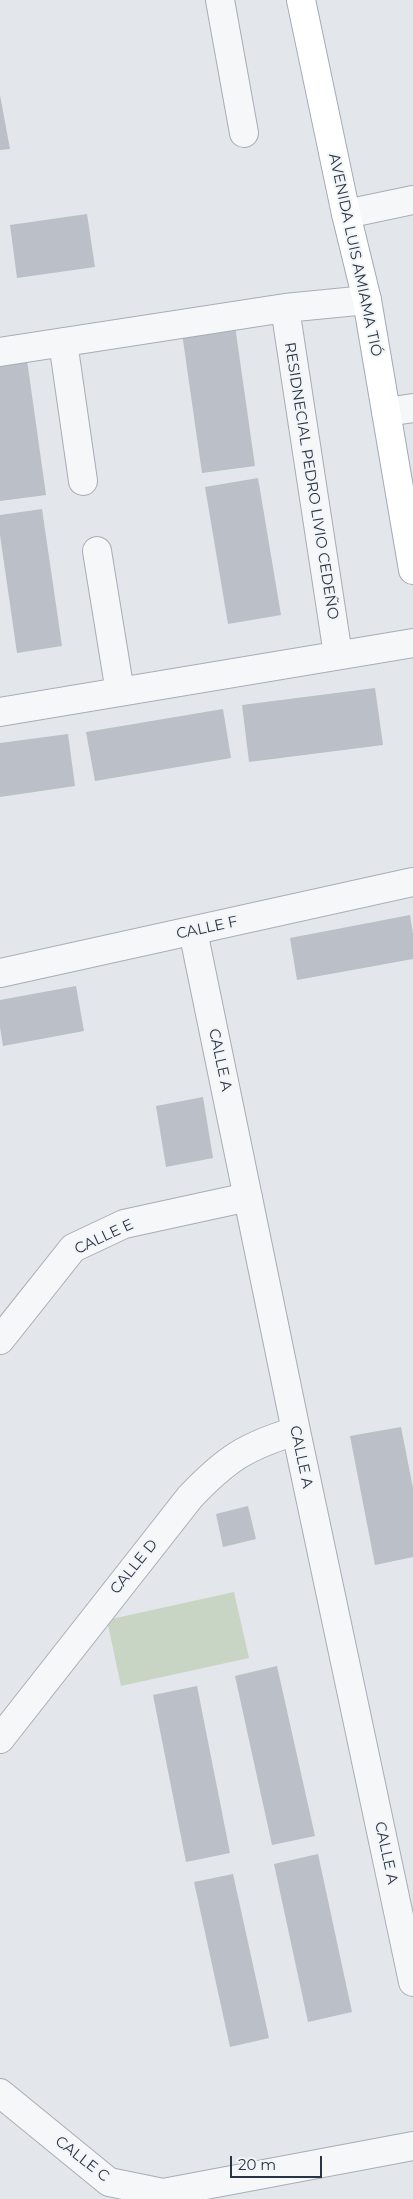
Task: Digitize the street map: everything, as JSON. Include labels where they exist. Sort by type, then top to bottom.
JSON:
[{"type":"main road","name":"AVENIDA LUIS AMIAMA TIÓ","points":[[300,0],[346,214],[367,300],[413,570]]},
{"type":"street","points":[[220,0],[244,133]]},
{"type":"street","points":[[346,214],[413,200]]},
{"type":"street","points":[[0,352],[285,308],[367,300]]},
{"type":"street","name":"RESIDNECIAL PEDRO LIVIO CEDEÑO","points":[[285,308],[338,655]]},
{"type":"street","points":[[63,342],[83,482]]},
{"type":"street","points":[[386,412],[413,408]]},
{"type":"street","points":[[97,551],[120,692]]},
{"type":"street","points":[[0,712],[413,643]]},
{"type":"street","name":"CALLE F","points":[[0,973],[413,882]]},
{"type":"street","name":"CALLE A","points":[[193,931],[296,1431],[413,1982]]},
{"type":"street","name":"CALLE E","points":[[0,1340],[74,1248],[124,1224],[248,1197]]},
{"type":"street","name":"CALLE D","points":[[0,1739],[190,1497],[215,1471],[241,1452],[268,1440],[296,1431]]},
{"type":"street","name":"CALLE C","points":[[0,2094],[109,2182],[162,2193],[413,2146]]},
{"type":"green space","points":[[234,1592],[249,1658],[121,1686],[107,1620]]},
{"type":"building","points":[[0,95],[10,149],[0,150]]},
{"type":"building","points":[[87,214],[95,267],[17,278],[10,225]]},
{"type":"building","points":[[235,326],[255,466],[202,473],[182,333]]},
{"type":"building","points":[[27,360],[46,495],[0,501],[0,364]]},
{"type":"building","points":[[258,478],[281,615],[228,624],[205,487]]},
{"type":"building","points":[[42,509],[62,646],[17,653],[0,535],[0,515]]},
{"type":"building","points":[[375,688],[383,745],[249,762],[242,705]]},
{"type":"building","points":[[223,709],[231,758],[95,781],[86,732]]},
{"type":"building","points":[[68,734],[75,786],[0,797],[0,743]]},
{"type":"building","points":[[410,915],[413,934],[413,959],[297,980],[290,938]]},
{"type":"building","points":[[76,986],[84,1031],[3,1046],[0,1027],[0,1000]]},
{"type":"building","points":[[203,1097],[213,1158],[166,1167],[156,1106]]},
{"type":"building","points":[[401,1427],[413,1488],[413,1557],[375,1565],[350,1436]]},
{"type":"building","points":[[248,1506],[256,1539],[223,1547],[216,1514]]},
{"type":"building","points":[[277,1666],[315,1836],[272,1845],[235,1676]]},
{"type":"building","points":[[197,1686],[230,1853],[186,1862],[153,1695]]},
{"type":"building","points":[[318,1854],[352,2012],[308,2022],[274,1864]]},
{"type":"building","points":[[233,1874],[269,2038],[230,2047],[194,1882]]}]
